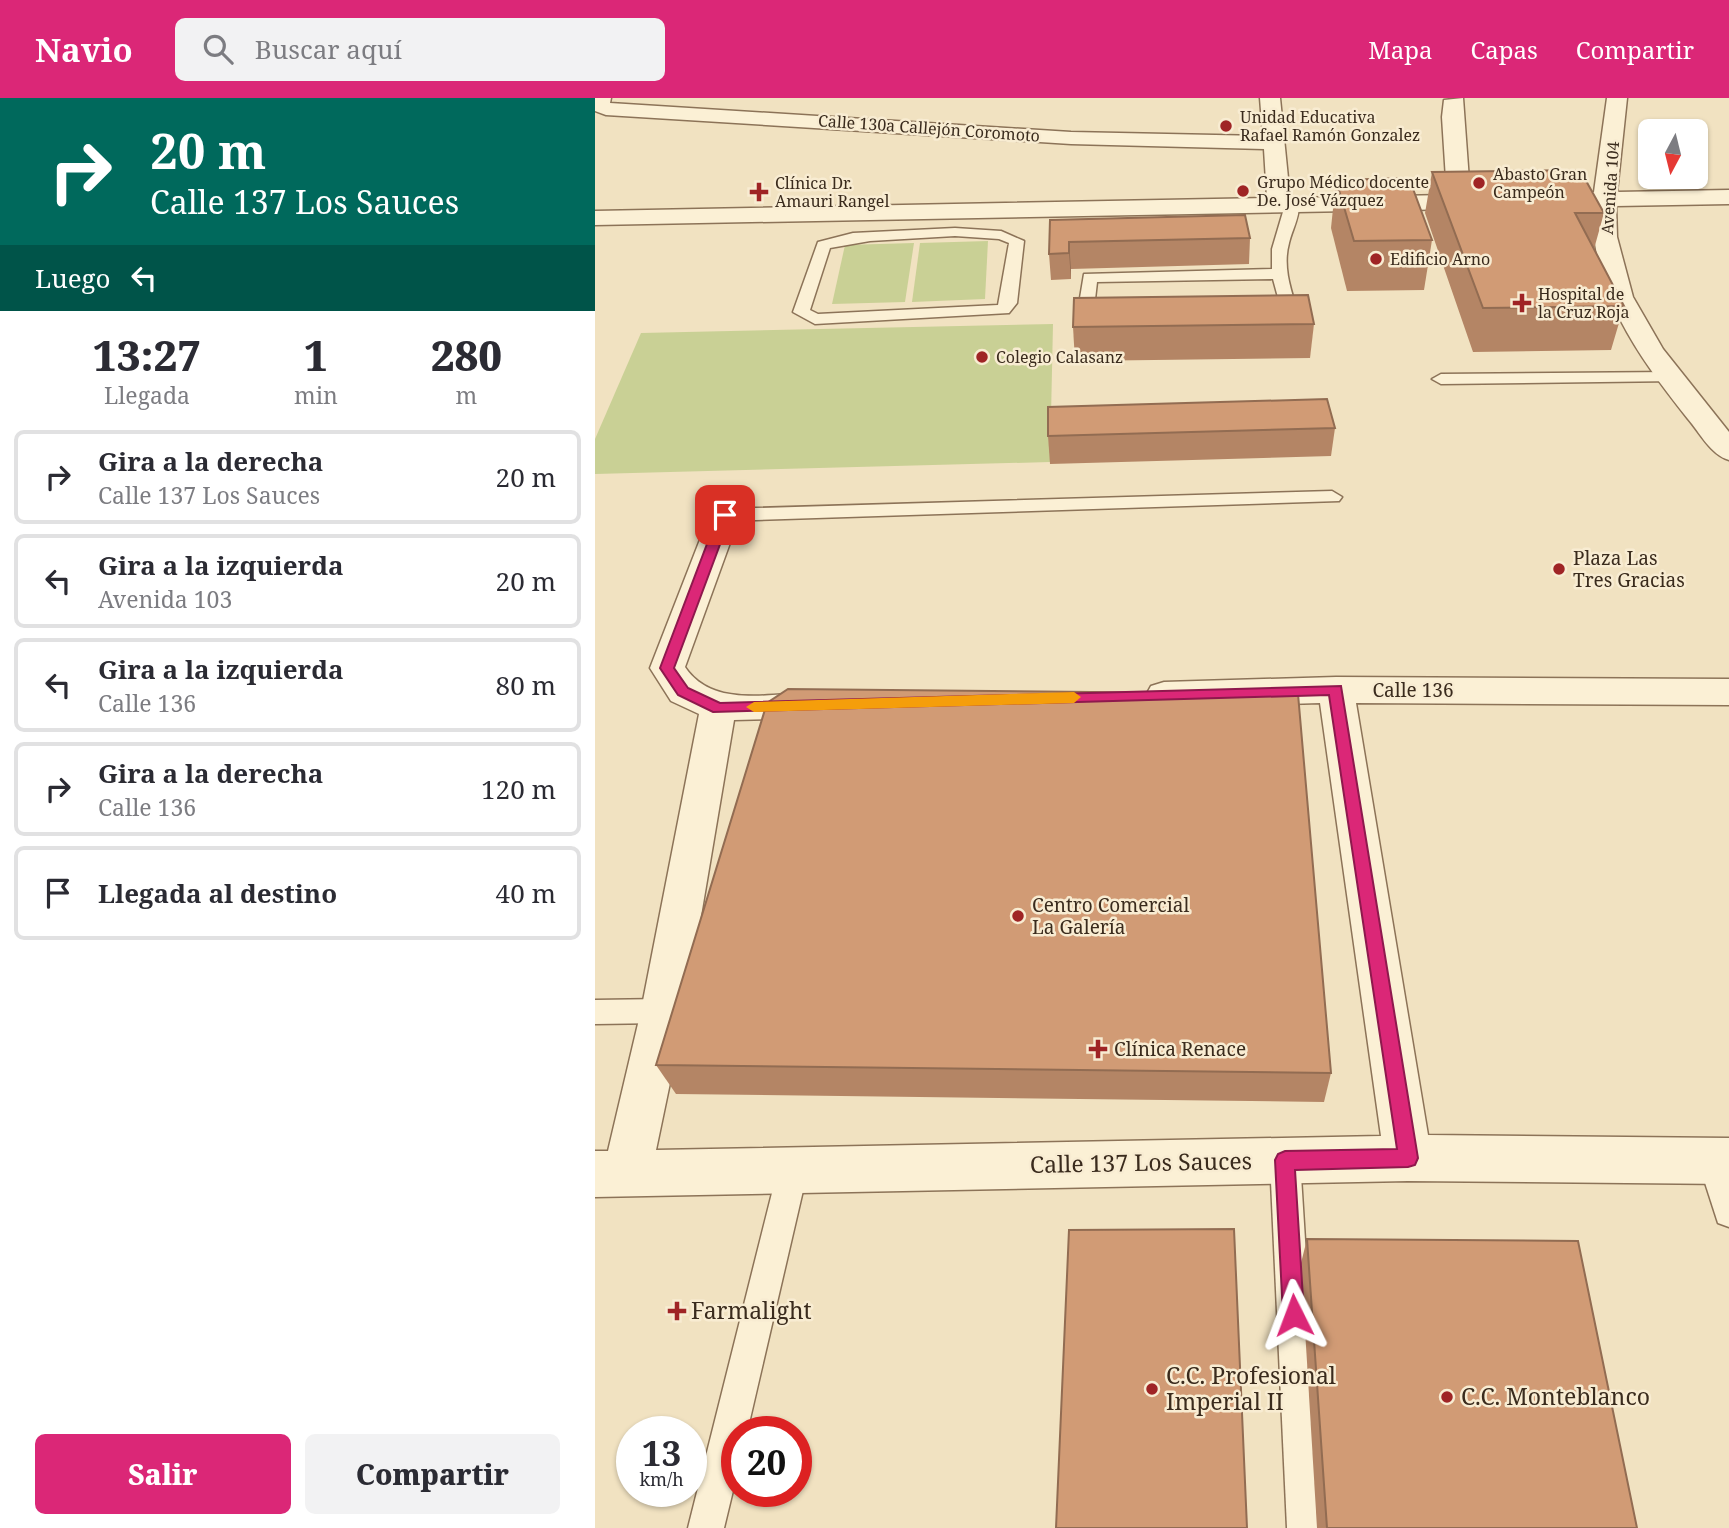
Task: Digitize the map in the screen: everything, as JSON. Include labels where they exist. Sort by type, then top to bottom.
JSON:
[{"type":"street","name":"Calle 130a Callejón Coromoto","points":[[601,98],[595,104],[606,109],[1071,138],[1274,143]]},
{"type":"street","points":[[1270,98],[1274,143],[1285,205]]},
{"type":"street","name":"Avenida 104","points":[[1617,98],[1605,236],[1618,295],[1671,377],[1729,452]]},
{"type":"street","points":[[1454,100],[1452,117],[1459,202]]},
{"type":"street","points":[[1526,200],[1729,197]]},
{"type":"street","points":[[595,218],[958,222],[1285,205],[1499,201]]},
{"type":"street","points":[[728,505],[667,668],[683,692],[718,708],[850,704]]},
{"type":"street","points":[[1336,690],[1408,1158]]},
{"type":"street","name":"Calle 136","points":[[1128,696],[1336,690],[1729,692]]},
{"type":"street","points":[[611,1173],[663,1011],[718,708]]},
{"type":"street","name":"Calle 137 Los Sauces","points":[[611,1173],[1408,1158],[1721,1161]]},
{"type":"lane","points":[[1264,317],[1291,316],[1280,274],[1280,246],[1292,221],[1285,205]]},
{"type":"lane","points":[[958,222],[1017,241],[1009,303],[1003,310],[815,319],[801,312],[823,245],[845,239],[926,237],[958,222]]},
{"type":"lane","points":[[1112,321],[1084,322],[1090,277],[1280,274]]},
{"type":"lane","points":[[1441,379],[1671,377]]},
{"type":"lane","points":[[728,505],[1332,497]]},
{"type":"lane","points":[[595,1012],[663,1011]]},
{"type":"lane","points":[[1285,1160],[1305,1528]]},
{"type":"lane","points":[[1721,1161],[1729,1212]]},
{"type":"lane","points":[[706,1528],[793,1169]]},
{"type":"green space","points":[[988,241],[985,299],[912,302],[920,243]]},
{"type":"green space","points":[[914,243],[905,302],[832,304],[845,245]]},
{"type":"green space","points":[[1053,324],[1050,462],[595,474],[595,439],[641,333]]},
{"type":"building","points":[[1580,170],[1604,213],[1575,213],[1624,306],[1483,308],[1432,172]]},
{"type":"building","points":[[1409,178],[1432,240],[1354,241],[1336,180]]},
{"type":"building","points":[[1245,215],[1250,238],[1069,242],[1069,253],[1049,254],[1050,220]]},
{"type":"building","points":[[1308,295],[1314,324],[1073,327],[1074,298]]},
{"type":"building","points":[[1327,399],[1335,428],[1048,436],[1048,407]]},
{"type":"building","name":"Centro Comercial La Galería","points":[[788,689],[1298,694],[1331,1073],[656,1065],[767,703]]},
{"type":"building","name":"C.C. Profesional Imperial II","points":[[1234,1229],[1247,1528],[1056,1528],[1069,1230]]},
{"type":"building","name":"C.C. Monteblanco","points":[[1307,1239],[1578,1241],[1637,1528],[1327,1528]]},
{"type":"slow traffic","points":[[754,707],[1074,697]]},
{"type":"place","name":"Unidad Educativa Rafael Ramón Gonzalez","points":[[1226,126]]},
{"type":"place","name":"Abasto Gran Campeón","points":[[1479,183]]},
{"type":"place","name":"Grupo Médico docente De. José Vázquez","points":[[1243,191]]},
{"type":"place","name":"Clínica Dr. Amauri Rangel","points":[[759,192]]},
{"type":"place","name":"Edificio Arno","points":[[1376,259]]},
{"type":"place","name":"Hospital de la Cruz Roja","points":[[1522,303]]},
{"type":"place","name":"Colegio Calasanz","points":[[982,357]]},
{"type":"place","name":"Plaza Las Tres Gracias","points":[[1559,569]]},
{"type":"place","name":"Centro Comercial La Galería","points":[[1018,916]]},
{"type":"place","name":"Clínica Renace","points":[[1098,1049]]},
{"type":"place","name":"Farmalight","points":[[677,1311]]},
{"type":"place","name":"C.C. Profesional Imperial II","points":[[1152,1389]]},
{"type":"place","name":"C.C. Monteblanco","points":[[1447,1397]]},
{"type":"route","points":[[725,515],[667,668],[683,692],[718,708],[1336,690],[1391,1032],[1408,1158],[1285,1160],[1294,1315]]}]
